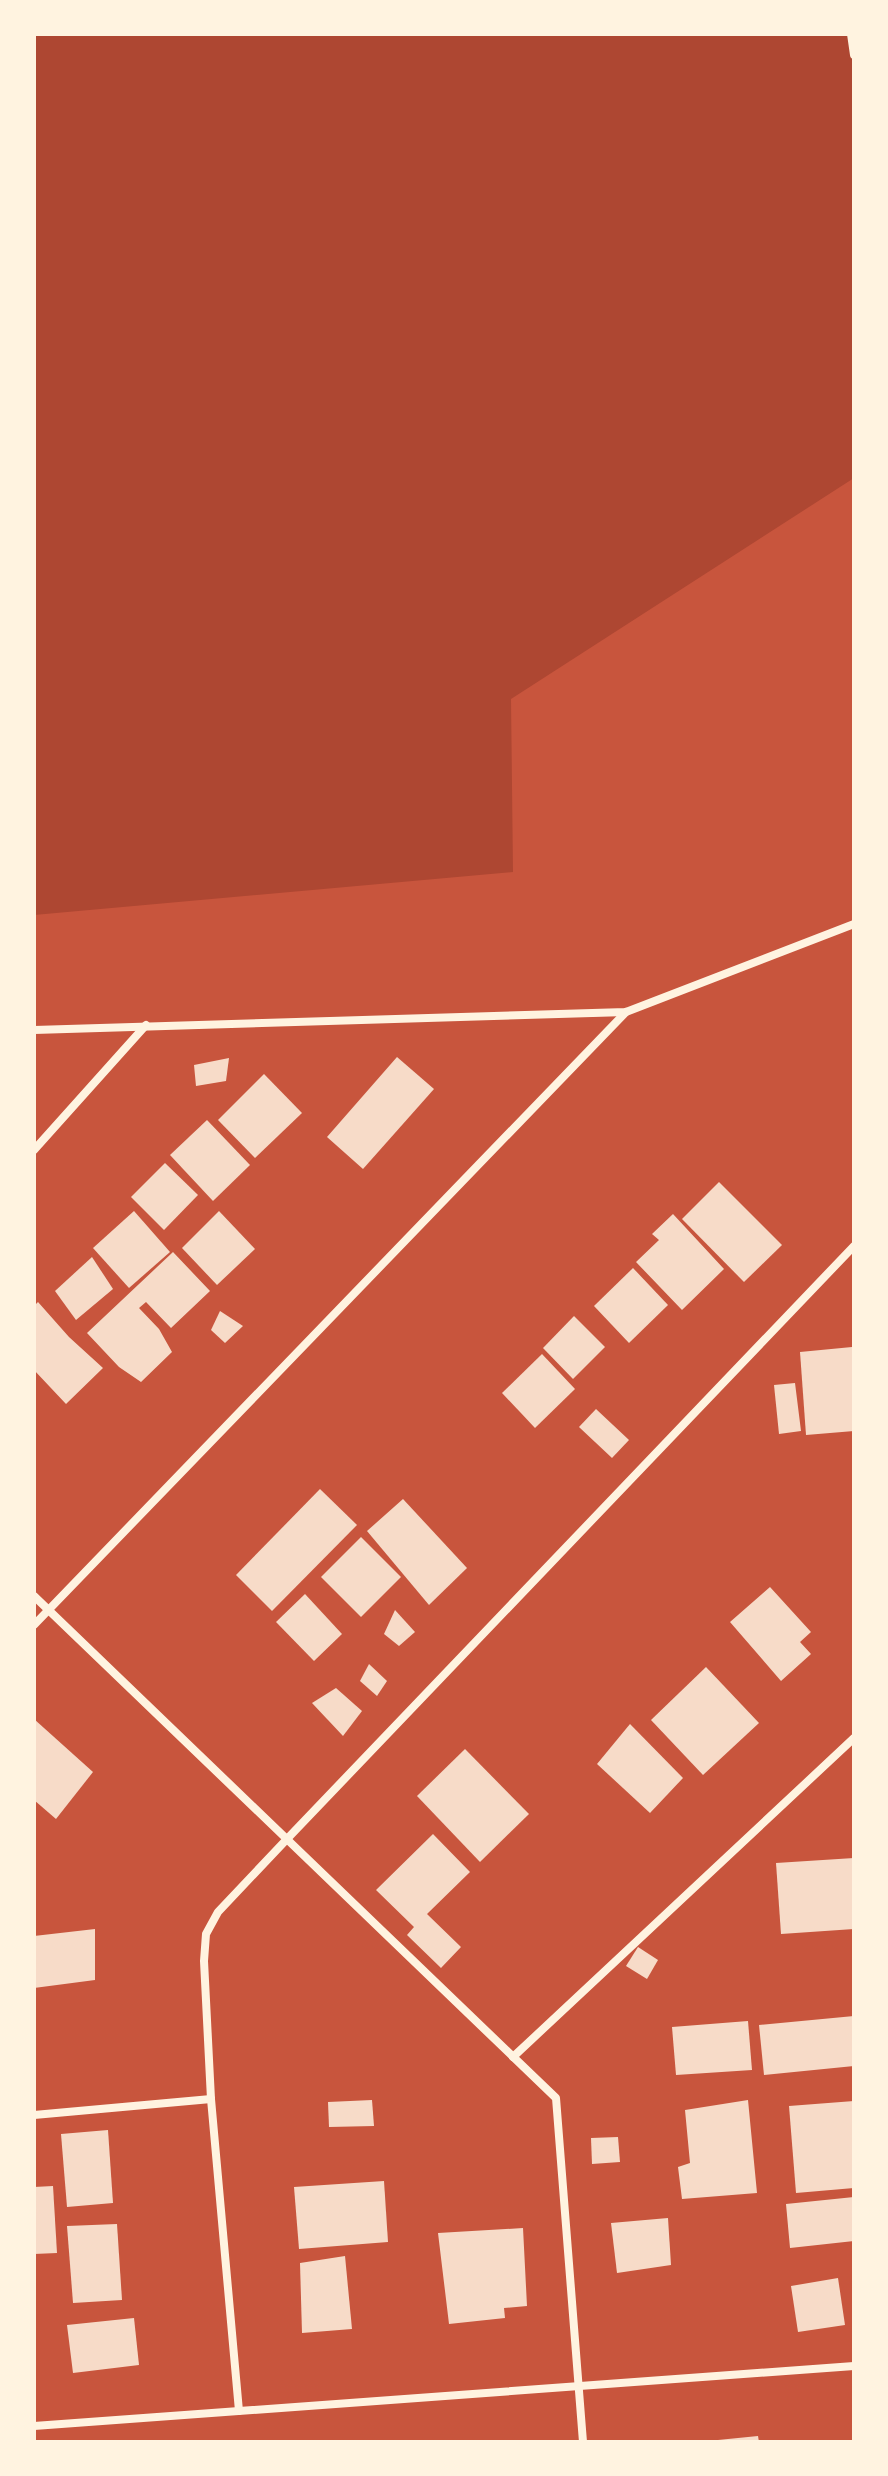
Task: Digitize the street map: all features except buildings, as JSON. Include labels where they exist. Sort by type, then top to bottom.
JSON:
[{"type":"street","points":[[851,34],[854,55]]},
{"type":"street","points":[[34,1030],[626,1012],[854,924]]},
{"type":"street","points":[[34,1625],[626,1012]]},
{"type":"street","points":[[34,1150],[146,1025]]},
{"type":"street","points":[[239,2411],[211,2099],[204,1961],[206,1934],[218,1912],[854,1246]]},
{"type":"street","points":[[34,1596],[556,2098],[583,2442]]},
{"type":"street","points":[[513,2057],[854,1738]]},
{"type":"street","points":[[34,2115],[211,2099]]},
{"type":"street","points":[[34,2426],[854,2366]]},
{"type":"shaded area","points":[[34,34],[854,34],[854,478],[511,699],[513,872],[34,915]]}]
